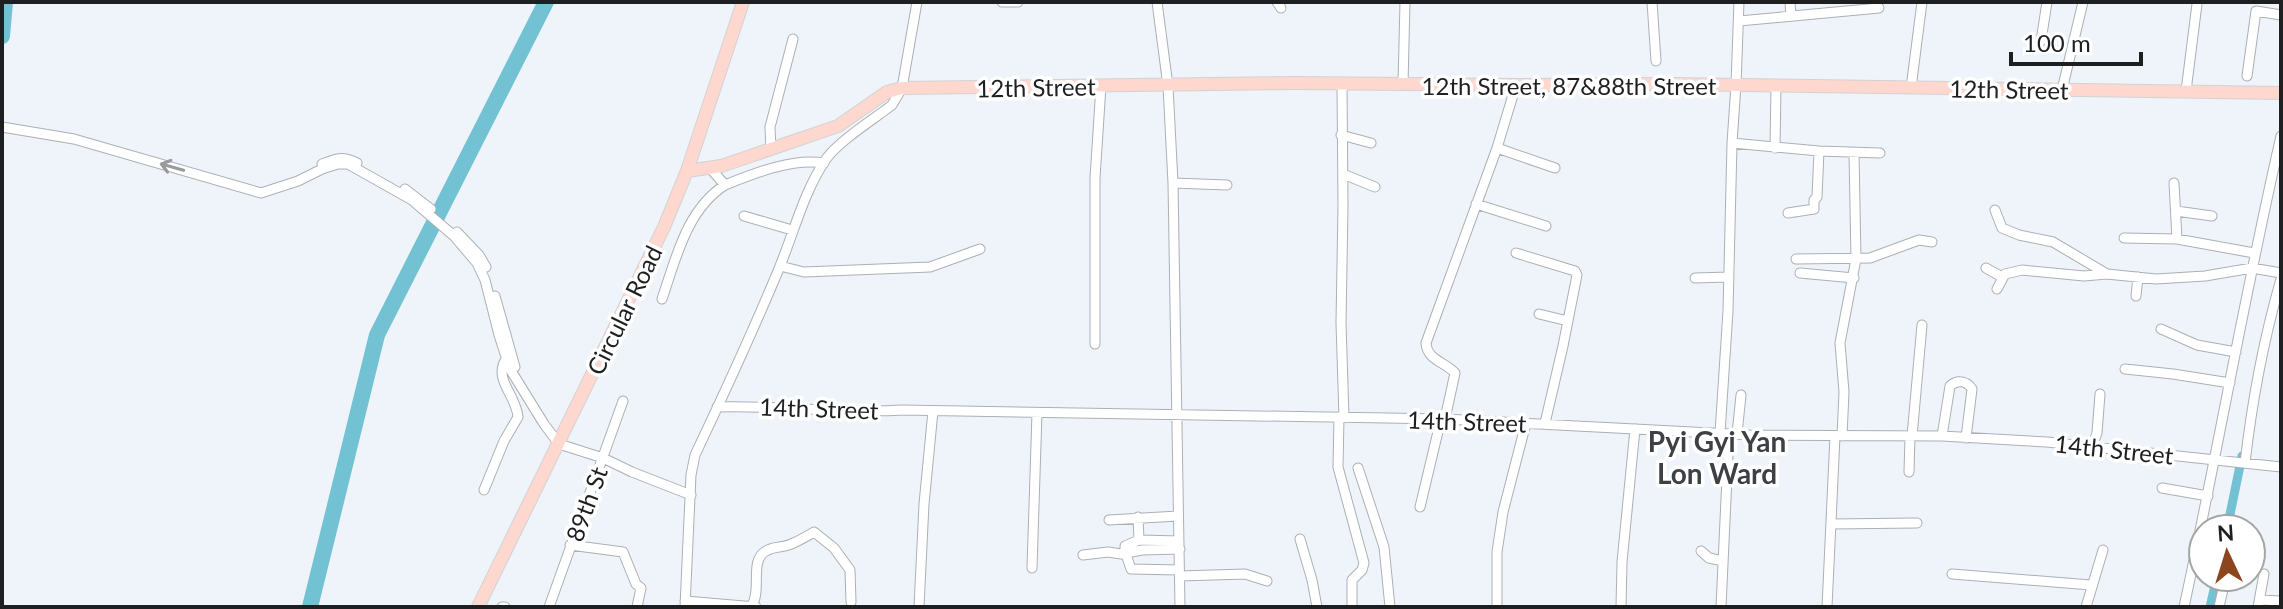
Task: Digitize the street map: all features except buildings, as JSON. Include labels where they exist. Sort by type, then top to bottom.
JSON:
[{"type":"main road","name":"Circular Road","points":[[478,607],[664,227],[687,171],[743,2]]},
{"type":"main road","name":"12th Street","points":[[687,171],[710,168],[771,150],[838,126],[887,92],[902,88],[1403,84]]},
{"type":"main road","name":"12th Street, 87&88th Street","points":[[1403,84],[1736,85]]},
{"type":"main road","name":"12th Street","points":[[1736,85],[2281,93]]},
{"type":"street","points":[[851,602],[850,570],[834,548],[814,532],[791,545],[767,550],[759,556],[754,606],[685,604],[691,475],[695,455],[752,333],[814,180],[834,150],[892,105],[902,88],[917,2]]},
{"type":"street","points":[[1002,2],[1018,2]]},
{"type":"street","points":[[1157,2],[1168,86],[1173,183],[1180,607]]},
{"type":"street","points":[[1403,84],[1405,2]]},
{"type":"street","points":[[1652,2],[1656,61]]},
{"type":"street","points":[[1721,607],[1729,434],[1732,143],[1739,2]]},
{"type":"street","points":[[1790,2],[1791,16]]},
{"type":"street","points":[[1911,88],[1922,2]]},
{"type":"street","points":[[2041,41],[2047,2]]},
{"type":"street","points":[[2062,90],[2083,2]]},
{"type":"street","points":[[2186,91],[2197,4]]},
{"type":"street","points":[[1739,21],[1858,6],[1879,8]]},
{"type":"street","points":[[2247,76],[2257,6],[2281,15]]},
{"type":"street","points":[[771,150],[770,127],[793,39]]},
{"type":"street","points":[[1342,83],[1341,417],[1338,467],[1364,563],[1362,570],[1352,580],[1352,607]]},
{"type":"street","points":[[1420,507],[1455,373],[1431,356],[1426,343],[1497,148],[1516,85]]},
{"type":"street","points":[[1095,344],[1095,178],[1101,86]]},
{"type":"street","points":[[1775,148],[1776,86]]},
{"type":"street","points":[[5,127],[74,139],[247,188],[272,185],[337,157],[345,157],[413,198],[469,243],[486,267],[517,378]]},
{"type":"street","points":[[1341,135],[1371,143]]},
{"type":"street","points":[[2184,607],[2254,253],[2281,136]]},
{"type":"street","points":[[1732,143],[1880,153]]},
{"type":"street","points":[[1497,148],[1555,168]]},
{"type":"street","points":[[1788,213],[1814,209],[1819,151]]},
{"type":"street","points":[[1827,607],[1831,524],[1844,392],[1840,343],[1856,259],[1854,153]]},
{"type":"street","points":[[662,299],[695,215],[715,191],[747,176],[779,167],[812,161],[824,163]]},
{"type":"street","points":[[710,168],[725,185]]},
{"type":"street","points":[[1343,174],[1375,187]]},
{"type":"street","points":[[1173,183],[1227,185]]},
{"type":"street","points":[[2174,183],[2177,239]]},
{"type":"street","points":[[1476,204],[1546,226]]},
{"type":"street","points":[[1995,210],[2002,228],[2053,242],[2107,274]]},
{"type":"street","points":[[2176,211],[2212,216]]},
{"type":"street","points":[[744,216],[792,230]]},
{"type":"street","points":[[443,222],[477,263],[485,280],[506,359],[559,444],[603,458],[691,495]]},
{"type":"street","points":[[2124,238],[2177,239],[2254,253]]},
{"type":"street","points":[[1796,259],[1856,259],[1882,254],[1919,240],[1932,242]]},
{"type":"street","points":[[780,266],[804,272],[930,267],[980,249]]},
{"type":"street","points":[[1516,253],[1575,271],[1577,281],[1545,423]]},
{"type":"street","points":[[1986,268],[2002,277]]},
{"type":"street","points":[[1997,289],[2002,277],[2022,270],[2084,276],[2107,274],[2172,278],[2252,268],[2281,273]]},
{"type":"street","points":[[1800,273],[1854,278]]},
{"type":"street","points":[[1695,278],[1729,277]]},
{"type":"street","points":[[2136,296],[2138,277]]},
{"type":"street","points":[[2245,463],[2252,413],[2281,279]]},
{"type":"street","points":[[1539,314],[1568,321]]},
{"type":"street","points":[[1909,472],[1922,325]]},
{"type":"street","points":[[2161,329],[2197,345],[2236,352]]},
{"type":"street","points":[[484,490],[504,441],[518,417],[501,373],[506,359]]},
{"type":"street","points":[[2125,369],[2230,383]]},
{"type":"street","points":[[1942,436],[1950,386],[1961,382],[1972,389],[1966,438]]},
{"type":"street","points":[[2092,447],[2097,433],[2100,394]]},
{"type":"street","points":[[1729,434],[1741,395]]},
{"type":"street","name":"89th St","points":[[549,607],[623,401]]},
{"type":"street","name":"14th Street","points":[[717,407],[760,406],[867,412],[1443,419],[1729,434],[1942,436],[2092,447],[2281,467]]},
{"type":"street","points":[[919,607],[933,411]]},
{"type":"street","points":[[1032,568],[1037,413]]},
{"type":"street","points":[[1497,607],[1497,552],[1503,512],[1526,423]]},
{"type":"street","points":[[1621,607],[1622,562],[1635,429]]},
{"type":"street","points":[[1358,468],[1384,547],[1390,607]]},
{"type":"street","points":[[2162,488],[2208,496]]},
{"type":"street","points":[[1109,520],[1178,516]]},
{"type":"street","points":[[1138,517],[1139,540]]},
{"type":"street","points":[[1831,524],[1917,523]]},
{"type":"street","points":[[1300,539],[1317,607]]},
{"type":"street","points":[[1179,545],[1139,540],[1125,546],[1125,552],[1131,569],[1245,574],[1267,581]]},
{"type":"street","points":[[570,545],[623,552],[636,584],[641,588],[637,607]]},
{"type":"street","points":[[1083,555],[1121,554],[1179,545]]},
{"type":"street","points":[[2086,607],[2103,550]]},
{"type":"street","points":[[1701,551],[1709,558],[1723,561]]},
{"type":"street","points":[[1952,574],[2091,585]]},
{"type":"street","points":[[2259,603],[2281,601]]},
{"type":"waterway","points":[[2,36],[5,2]]},
{"type":"waterway","points":[[310,607],[377,335],[546,2]]},
{"type":"waterway","points":[[2230,513],[2242,456]]},
{"type":"waterway","points":[[2210,607],[2213,593]]},
{"type":"district","name":"Pyi Gyi Yan Lon Ward","points":[[1717,457]]}]
